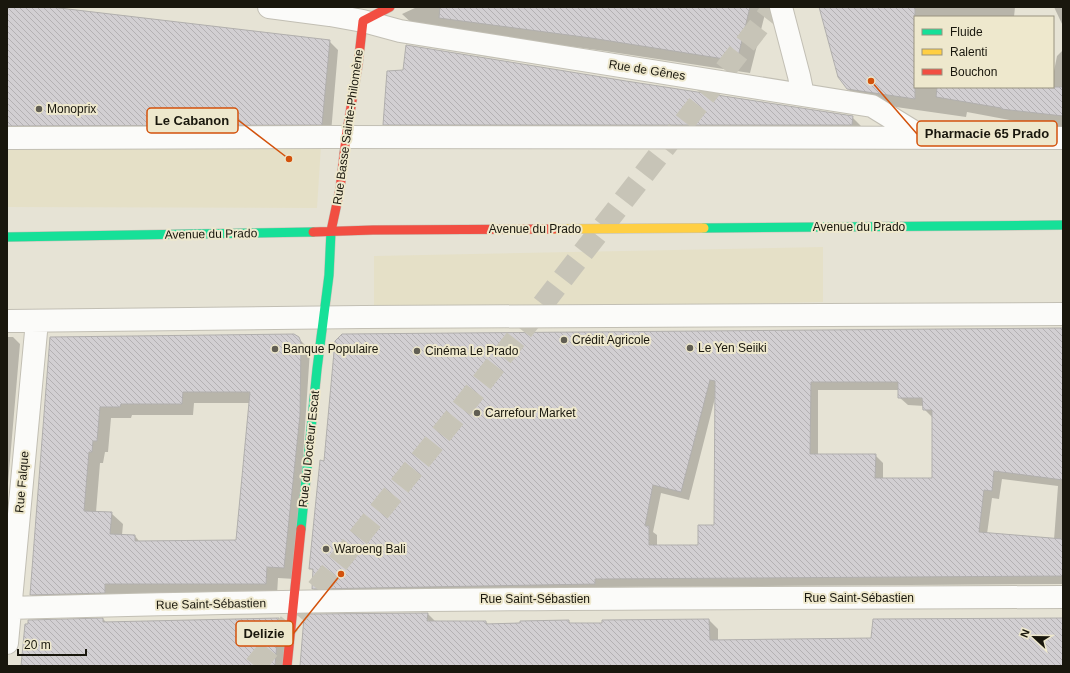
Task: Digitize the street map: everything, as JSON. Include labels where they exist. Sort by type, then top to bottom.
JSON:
[{"type":"main road","points":[[363,14],[390,7]]},
{"type":"main road","name":"Rue Basse Sainte-Philomène","points":[[332,232],[358,65],[363,14]]},
{"type":"main road","name":"Avenue du Prado","points":[[7,237],[381,230],[1063,225]]},
{"type":"main road","name":"Rue du Docteur Escat","points":[[287,666],[316,377],[329,275],[332,232]]},
{"type":"street","name":"Rue de Gênes","points":[[269,7],[330,14],[363,14],[400,31],[872,106],[924,138]]},
{"type":"street","points":[[781,7],[803,95]]},
{"type":"street","points":[[7,138],[1063,138]]},
{"type":"street","points":[[7,321],[323,317],[1063,314]]},
{"type":"street","name":"Rue Falque","points":[[7,643],[8,608],[37,321]]},
{"type":"street","name":"Rue Saint-Sébastien","points":[[8,608],[489,599],[1063,597]]},
{"type":"shaded area","points":[[321,146],[317,208],[7,207],[7,148]]},
{"type":"shaded area","points":[[823,247],[823,302],[374,311],[374,256]]},
{"type":"building","points":[[7,7],[51,7],[330,40],[322,125],[7,126]]},
{"type":"building","points":[[440,7],[750,7],[737,61],[591,38],[439,18]]},
{"type":"building","points":[[819,7],[915,7],[915,99],[847,89],[838,77]]},
{"type":"building","points":[[406,45],[853,116],[852,125],[383,125],[387,71],[403,70]]},
{"type":"building","points":[[1063,87],[1063,116],[1001,109],[936,97],[937,88]]},
{"type":"building","points":[[1063,328],[1063,480],[994,471],[992,491],[984,490],[979,532],[1063,539],[1063,576],[595,579],[595,584],[312,589],[313,569],[309,569],[320,460],[324,461],[335,341],[342,334]],"holes":[[[710,380],[715,381],[714,525],[698,525],[698,545],[649,545],[649,526],[645,526],[653,485],[681,492]],[[811,382],[898,382],[898,398],[922,398],[923,410],[932,410],[932,478],[875,478],[876,454],[810,454]]]},
{"type":"building","points":[[294,334],[299,337],[301,342],[300,415],[284,568],[267,567],[266,584],[105,584],[105,593],[30,595],[50,337]],"holes":[[[183,392],[250,392],[236,540],[135,541],[135,535],[110,534],[112,512],[84,511],[89,452],[92,452],[93,441],[97,441],[100,407],[120,407],[121,404],[182,404]]]},
{"type":"building","points":[[428,613],[427,621],[486,621],[486,624],[520,623],[520,621],[569,620],[569,623],[602,623],[602,620],[709,619],[710,640],[871,638],[873,619],[1063,618],[1063,666],[300,666],[304,617],[308,617],[309,614]]},
{"type":"building","points":[[103,618],[103,622],[279,618],[275,666],[21,666],[25,624],[28,624],[28,620]]},
{"type":"tunnel","points":[[255,666],[455,417],[774,7]]},
{"type":"traffic: fast","points":[[704,228],[1063,225]]},
{"type":"traffic: fast","points":[[301,529],[317,369],[329,275],[331,231]]},
{"type":"traffic: fast","points":[[7,237],[313,232]]},
{"type":"traffic: slow","points":[[554,229],[704,228]]},
{"type":"traffic: jam","points":[[331,231],[340,189],[363,21],[390,7]]},
{"type":"traffic: jam","points":[[313,232],[373,230],[554,229]]},
{"type":"traffic: jam","points":[[287,666],[301,529]]},
{"type":"place","name":"Pharmacie 65 Prado","points":[[871,81]]},
{"type":"place","name":"Monoprix","points":[[39,109]]},
{"type":"place","name":"Le Cabanon","points":[[289,159]]},
{"type":"place","name":"Crédit Agricole","points":[[564,340]]},
{"type":"place","name":"Le Yen Seiiki","points":[[690,348]]},
{"type":"place","name":"Banque Populaire","points":[[275,349]]},
{"type":"place","name":"Cinéma Le Prado","points":[[417,351]]},
{"type":"place","name":"Carrefour Market","points":[[477,413]]},
{"type":"place","name":"Waroeng Bali","points":[[326,549]]},
{"type":"place","name":"Delizie","points":[[341,574]]}]
